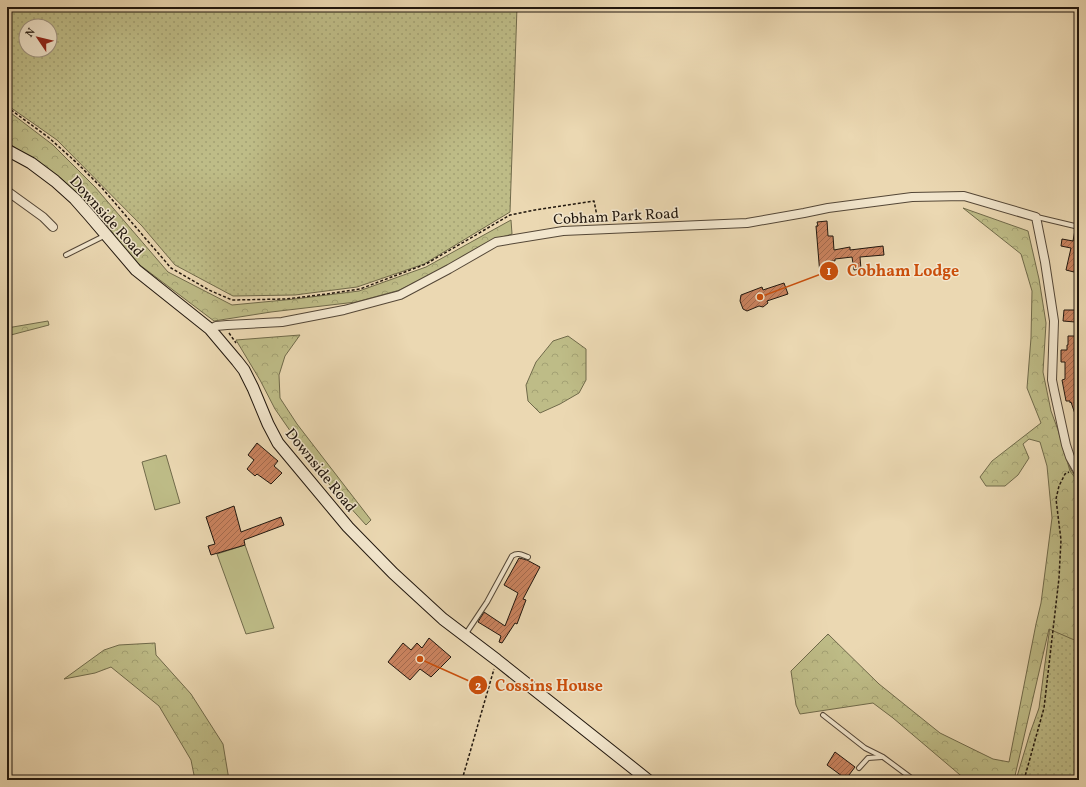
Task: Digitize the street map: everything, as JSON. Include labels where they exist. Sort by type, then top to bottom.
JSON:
[{"type":"street","name":"Downside Road","points":[[7,150],[31,163],[55,181],[75,199],[136,270],[210,329],[244,370],[254,388],[272,433],[284,451],[348,527],[380,560],[415,594],[443,618],[648,780]]},
{"type":"street","points":[[7,191],[43,216],[53,226]]},
{"type":"street","name":"Cobham Park Road","points":[[210,329],[216,326],[282,322],[344,310],[400,294],[496,242],[563,231],[747,223],[828,208],[912,197],[964,196],[1036,217]]},
{"type":"street","points":[[1036,217],[1054,321],[1052,380],[1066,445],[1077,470]]},
{"type":"lane","points":[[1036,217],[1079,227]]},
{"type":"lane","points":[[66,255],[106,235]]},
{"type":"lane","points":[[464,635],[487,602],[512,556],[520,554],[528,558]]},
{"type":"lane","points":[[823,715],[865,748],[883,757],[914,780]]},
{"type":"lane","points":[[859,768],[868,758],[883,757]]},
{"type":"path","points":[[7,107],[48,137],[77,163],[102,188],[172,268],[209,290],[232,300],[286,298],[360,289],[426,264],[510,215],[535,210],[594,201],[599,229]]},
{"type":"path","points":[[1024,780],[1044,708],[1058,586],[1061,540],[1056,499],[1059,486],[1065,474],[1077,470]]},
{"type":"path","points":[[462,780],[497,660]]},
{"type":"green space","points":[[7,7],[517,7],[510,212],[424,264],[357,287],[295,295],[233,296],[175,265],[142,226],[57,140],[7,105]]},
{"type":"green space","points":[[7,110],[53,145],[95,187],[168,272],[232,305],[359,291],[426,267],[511,220],[512,234],[499,238],[400,290],[356,302],[271,312],[214,321],[132,259],[104,221],[64,181],[7,142]]},
{"type":"green space","points":[[963,208],[1028,231],[1039,279],[1046,323],[1043,372],[1051,411],[1070,471],[1079,483],[1079,642],[1049,629],[1014,780],[966,780],[893,718],[873,703],[800,714],[796,705],[791,671],[828,634],[879,684],[940,733],[993,759],[1009,762],[1041,603],[1052,518],[1047,466],[1040,442],[1029,439],[1023,444],[1029,458],[1018,475],[1005,486],[986,486],[980,477],[992,461],[1041,423],[1027,388],[1031,338],[1032,291],[1021,254]]},
{"type":"green space","points":[[48,321],[49,325],[7,336],[7,328]]},
{"type":"green space","points":[[300,335],[285,356],[279,375],[280,398],[297,424],[371,520],[366,525],[320,474],[275,409],[260,380],[236,340]]},
{"type":"green space","points":[[568,336],[586,349],[586,380],[579,393],[540,413],[528,401],[526,385],[536,362],[553,341]]},
{"type":"green space","points":[[166,455],[180,503],[155,510],[142,462]]},
{"type":"green space","points":[[1065,459],[1079,480],[1079,780],[1016,780],[1039,708],[1057,574]]},
{"type":"green space","points":[[245,545],[274,628],[246,634],[217,554]]},
{"type":"green space","points":[[155,643],[156,655],[191,694],[223,744],[229,780],[195,780],[191,760],[159,706],[111,667],[95,673],[64,679],[104,650],[119,645]]},
{"type":"building","points":[[827,221],[828,236],[833,236],[834,250],[850,247],[850,250],[883,246],[884,255],[860,257],[861,269],[854,270],[852,257],[835,259],[835,261],[830,261],[831,274],[820,275],[816,226],[818,226],[817,222]]},
{"type":"building","points":[[1075,230],[1079,230],[1078,273],[1066,270],[1071,248],[1061,246],[1062,239],[1073,241]]},
{"type":"building","points":[[784,283],[788,294],[767,301],[768,303],[763,307],[759,306],[747,311],[743,309],[740,301],[741,295],[762,287],[763,290]]},
{"type":"building","points":[[1064,310],[1076,310],[1075,322],[1063,321]]},
{"type":"building","points":[[1068,336],[1077,336],[1077,348],[1079,350],[1079,361],[1077,361],[1077,377],[1079,376],[1078,423],[1071,402],[1066,401],[1062,380],[1065,379],[1065,362],[1061,362],[1061,350],[1067,350]]},
{"type":"building","points":[[257,443],[278,461],[274,466],[282,473],[271,484],[257,474],[255,476],[247,469],[254,460],[248,455]]},
{"type":"building","points":[[234,506],[241,532],[281,517],[284,525],[244,540],[245,545],[211,555],[208,546],[215,544],[206,517]]},
{"type":"building","points":[[519,558],[527,560],[540,567],[523,599],[526,600],[517,624],[515,623],[502,643],[499,642],[501,636],[478,622],[484,612],[505,626],[518,593],[504,585]]},
{"type":"building","points":[[429,638],[451,657],[431,677],[420,669],[410,680],[388,662],[403,643],[411,650],[417,643],[422,648]]},
{"type":"building","points":[[835,752],[855,767],[846,779],[827,765]]},
{"type":"place","name":"Cobham Lodge","points":[[760,297]]},
{"type":"place","name":"Cossins House","points":[[420,659]]}]
